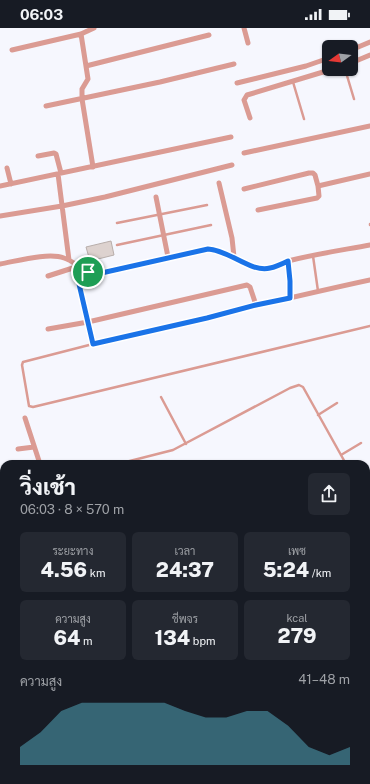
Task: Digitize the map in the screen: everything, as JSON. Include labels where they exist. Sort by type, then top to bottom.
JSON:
[{"type":"street","points":[[12,50],[81,34],[94,28]]},
{"type":"street","points":[[244,28],[248,43]]},
{"type":"street","points":[[81,34],[88,79],[82,89],[82,98],[93,167]]},
{"type":"street","points":[[86,66],[209,35]]},
{"type":"street","points":[[358,47],[370,42]]},
{"type":"street","points":[[358,60],[370,55]]},
{"type":"street","points":[[237,83],[306,66],[322,60]]},
{"type":"street","points":[[46,106],[160,82],[234,64]]},
{"type":"street","points":[[250,118],[244,100],[247,95],[322,73]]},
{"type":"street","points":[[244,153],[370,126]]},
{"type":"street","points":[[0,186],[231,137]]},
{"type":"street","points":[[38,156],[54,153],[56,154],[69,260]]},
{"type":"street","points":[[0,216],[105,197],[232,165]]},
{"type":"street","points":[[7,168],[11,184]]},
{"type":"street","points":[[244,189],[313,173],[315,175],[319,196],[317,198],[258,210]]},
{"type":"street","points":[[318,186],[370,174]]},
{"type":"street","points":[[219,183],[232,238],[234,257]]},
{"type":"street","points":[[156,197],[168,257]]},
{"type":"street","points":[[0,264],[54,255],[69,260],[88,272],[97,274],[208,249],[219,250],[253,267],[262,269],[270,268],[288,261],[370,245]]},
{"type":"street","points":[[288,261],[290,298]]},
{"type":"street","points":[[48,276],[79,266]]},
{"type":"street","points":[[88,272],[79,284],[93,344],[207,318],[256,305],[370,280]]},
{"type":"street","points":[[48,329],[88,322],[247,285],[250,287],[256,305]]},
{"type":"street","points":[[25,418],[39,460]]},
{"type":"street","points":[[18,449],[34,447]]},
{"type":"lane","points":[[347,76],[354,99]]},
{"type":"lane","points":[[293,82],[304,119]]},
{"type":"lane","points":[[117,223],[206,205]]},
{"type":"lane","points":[[117,245],[211,225]]},
{"type":"lane","points":[[313,256],[318,291]]},
{"type":"lane","points":[[93,344],[23,362],[22,365],[29,406],[33,407],[370,326]]},
{"type":"lane","points":[[135,460],[168,452],[186,444],[297,385],[302,387],[344,460]]},
{"type":"lane","points":[[161,397],[186,444]]},
{"type":"lane","points":[[318,415],[337,403]]},
{"type":"lane","points":[[341,455],[361,443]]},
{"type":"building","points":[[111,241],[114,255],[90,261],[86,247]]},
{"type":"route","points":[[215,249],[253,267],[262,269],[270,268],[288,261],[290,298],[93,344],[79,287],[79,284],[88,272],[97,274],[195,251],[215,249]]}]
